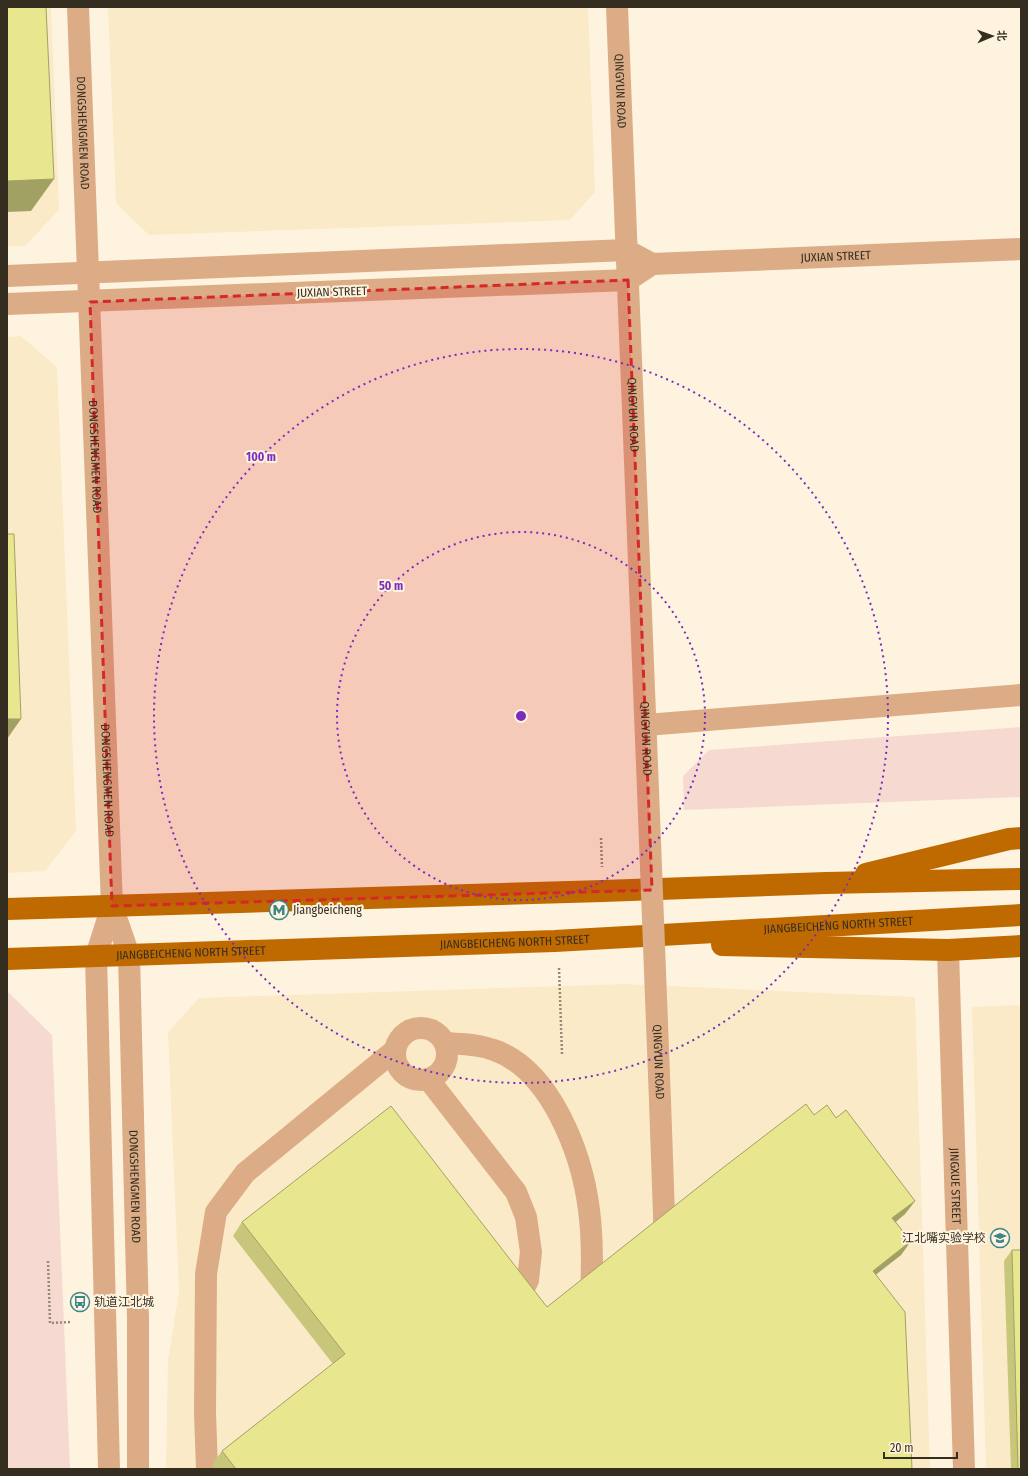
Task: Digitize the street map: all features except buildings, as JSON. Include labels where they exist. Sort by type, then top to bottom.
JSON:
[{"type":"main road","points":[[826,883],[1009,839],[1021,838]]},
{"type":"main road","points":[[7,909],[603,892],[826,883],[1021,879]]},
{"type":"main road","name":"JIANGBEICHENG NORTH STREET","points":[[7,959],[555,941],[1021,915]]},
{"type":"main road","points":[[555,941],[948,950],[1021,946]]},
{"type":"street","name":"DONGSHENGMEN ROAD","points":[[78,7],[112,906],[129,955],[138,1319],[138,1469]]},
{"type":"street","name":"QINGYUN ROAD","points":[[617,7],[646,725],[665,1260]]},
{"type":"street","name":"JUXIAN STREET","points":[[652,264],[1021,249]]},
{"type":"street","points":[[7,276],[89,274],[626,250],[652,264],[628,280]]},
{"type":"street","name":"JUXIAN STREET","points":[[7,304],[90,302],[628,280]]},
{"type":"street","points":[[646,725],[1021,695]]},
{"type":"street","name":"DONGSHENGMEN ROAD","points":[[109,1469],[96,956],[112,906]]},
{"type":"street","name":"JINGXUE STREET","points":[[948,950],[964,1469]]},
{"type":"street","points":[[426,1028],[434,1031],[446,1042],[448,1051],[447,1061],[440,1072],[429,1080],[420,1081],[411,1079],[398,1067],[395,1058],[395,1050],[398,1042],[410,1030],[426,1028]]},
{"type":"street","points":[[446,1042],[472,1044],[494,1050],[522,1065],[545,1090],[564,1123],[579,1165],[589,1210],[593,1257],[589,1319]]},
{"type":"street","points":[[207,1469],[205,1413],[206,1274],[216,1212],[245,1173],[395,1050]]},
{"type":"street","points":[[429,1080],[516,1192],[526,1217],[532,1252],[528,1280],[516,1304],[499,1318]]},
{"type":"street","points":[[664,1206],[685,1229]]},
{"type":"path","points":[[601,838],[603,892]]},
{"type":"path","points":[[559,968],[562,1054]]},
{"type":"path","points":[[48,1261],[50,1323],[71,1322]]},
{"type":"highlighted area","points":[[628,280],[652,890],[112,906],[90,302]]},
{"type":"shaded area","points":[[7,7],[51,7],[59,210],[25,246],[7,246]]},
{"type":"shaded area","points":[[108,7],[588,7],[595,192],[570,220],[149,235],[116,203]]},
{"type":"shaded area","points":[[21,336],[57,367],[76,831],[45,871],[7,873],[7,337]]},
{"type":"shaded area","points":[[1021,727],[1021,797],[684,810],[683,776],[709,750]]},
{"type":"shaded area","points":[[624,984],[915,997],[930,1469],[166,1469],[168,1360],[179,1292],[168,1032],[199,998]]},
{"type":"shaded area","points":[[7,991],[52,1035],[70,1469],[7,1469]]},
{"type":"shaded area","name":"江北嘴实验学校","points":[[1021,1005],[1021,1469],[986,1469],[972,1007]]},
{"type":"place","name":"Jiangbeicheng","points":[[279,910]]},
{"type":"place","name":"江北嘴实验学校","points":[[1000,1238]]},
{"type":"place","name":"轨道江北城","points":[[80,1302]]}]
